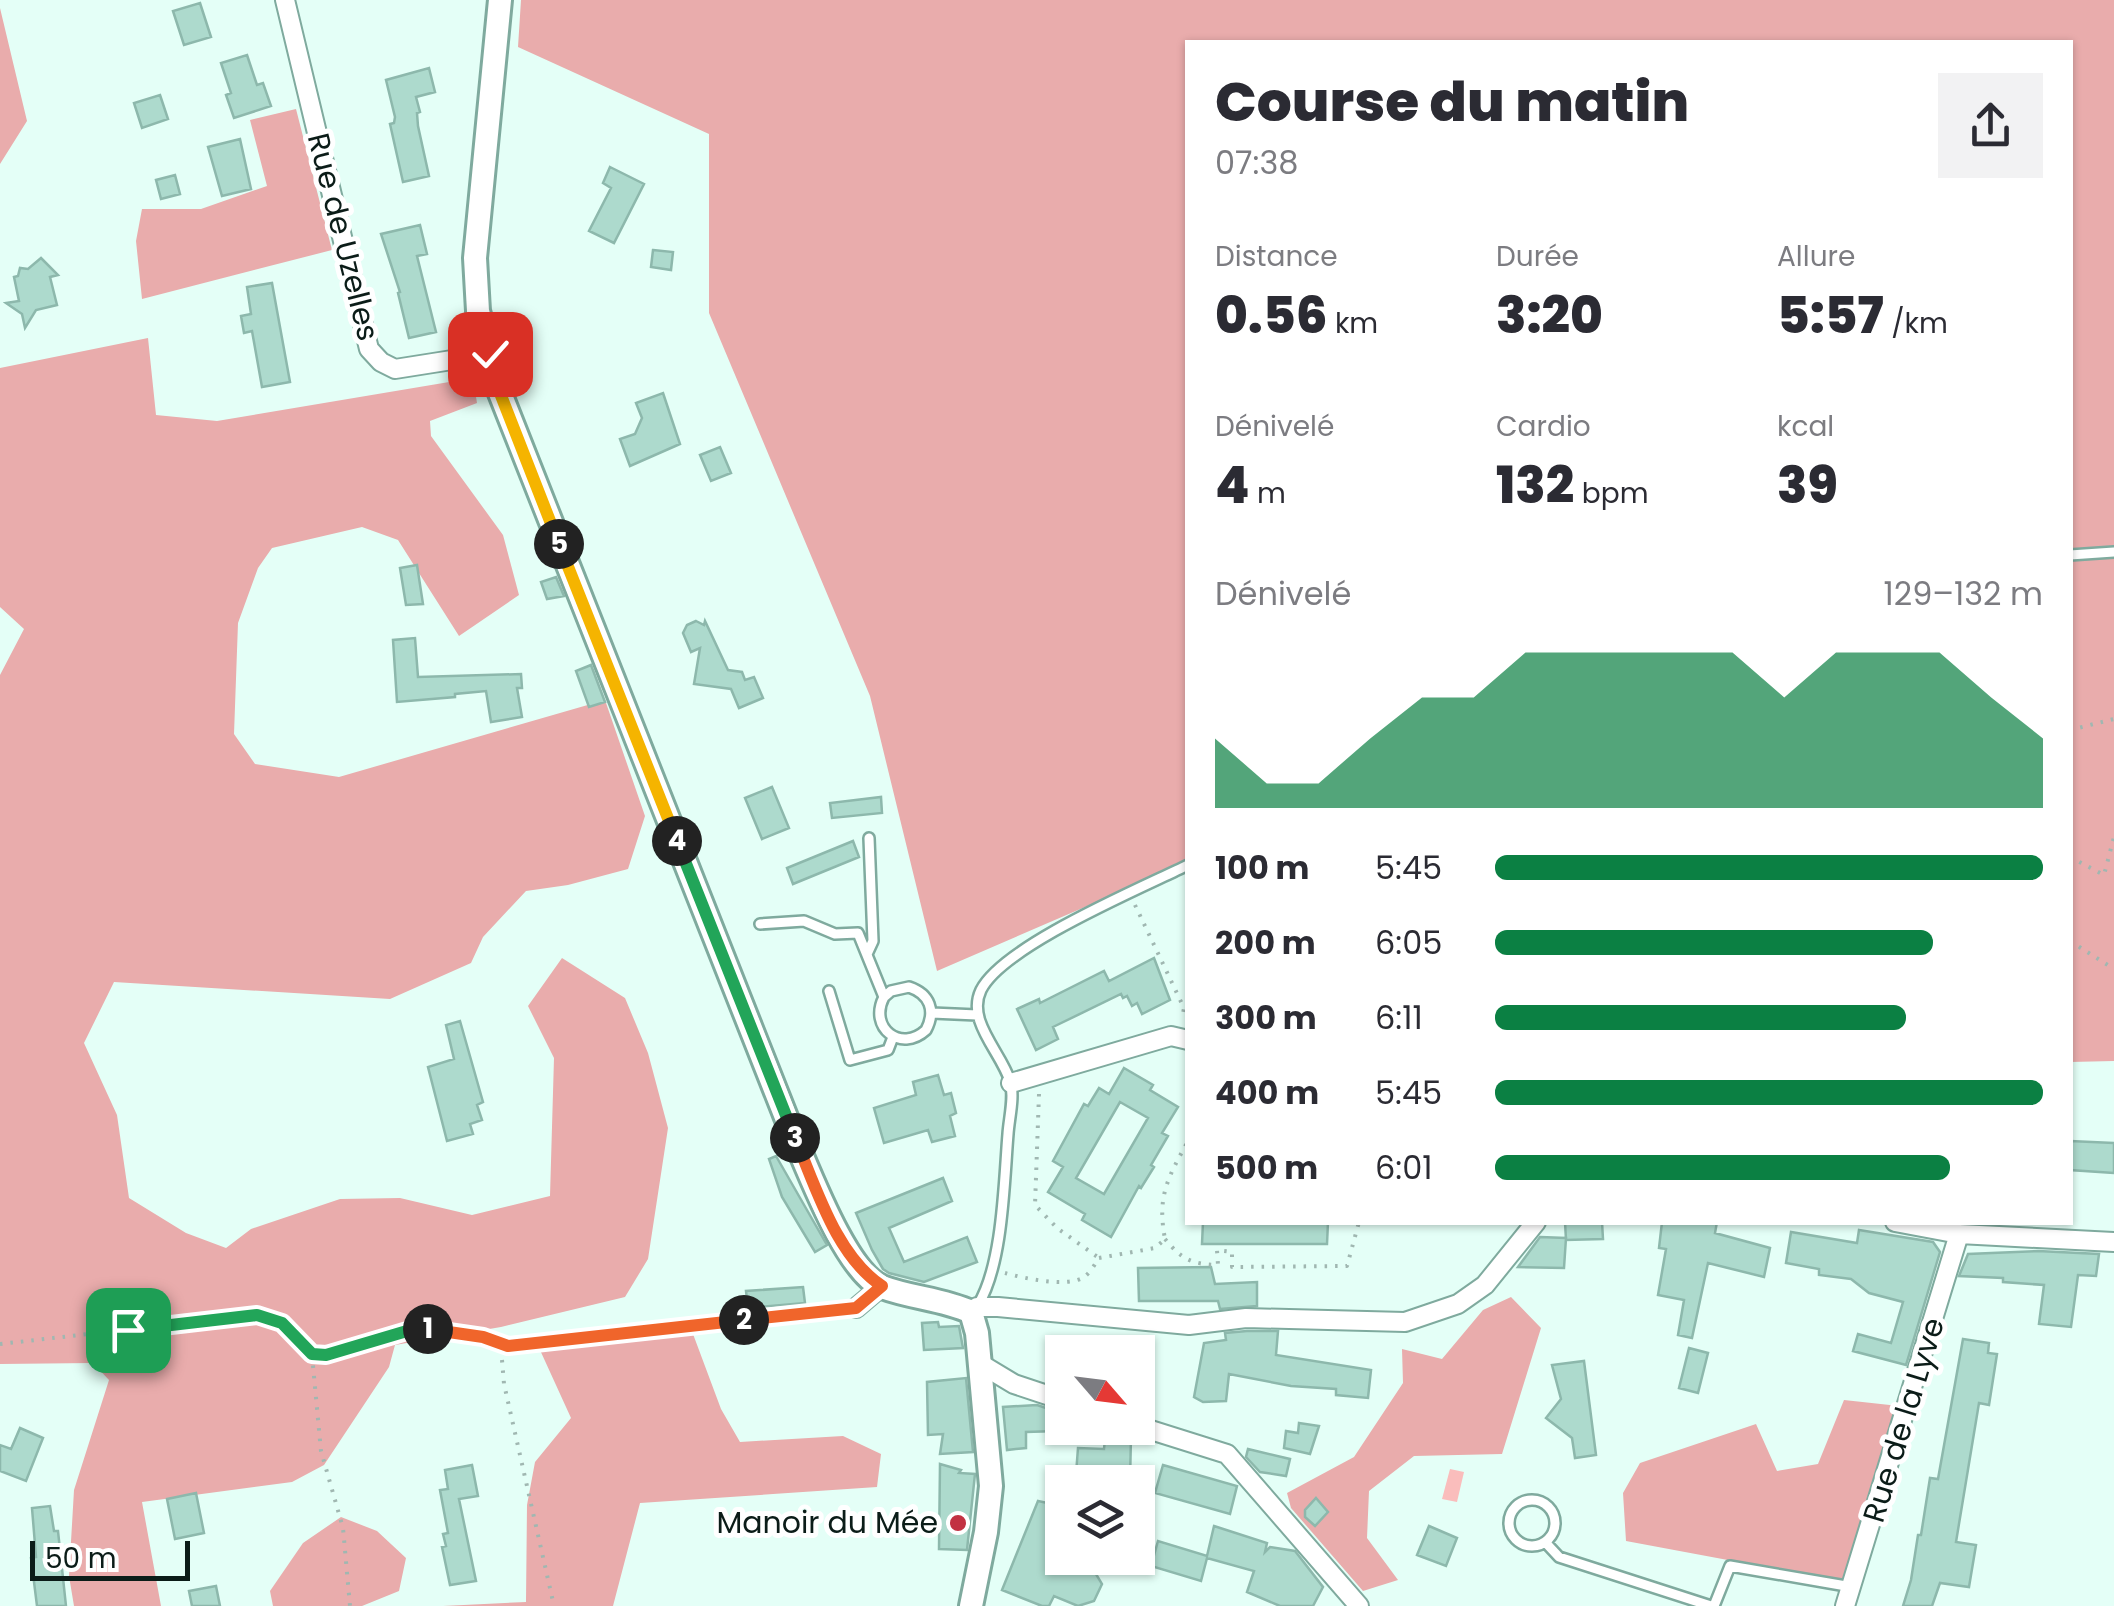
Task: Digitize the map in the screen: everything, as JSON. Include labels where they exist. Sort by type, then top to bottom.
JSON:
[{"type":"street","name":"Rue de Uzelles","points":[[285,0],[369,349],[395,370],[490,354]]},
{"type":"street","points":[[500,0],[475,258],[478,311],[490,354],[507,412],[793,1136],[839,1237],[869,1278],[882,1286],[974,1310],[1189,1324],[1246,1318],[1405,1322],[1458,1304],[1486,1285],[1534,1225]]},
{"type":"street","points":[[1011,1084],[1171,1036],[1183,1039]]},
{"type":"street","points":[[1910,1225],[1960,1234],[2114,1242]]},
{"type":"street","name":"Rue de la Lyve","points":[[1845,1606],[1960,1234]]},
{"type":"street","points":[[856,1308],[882,1286]]},
{"type":"street","points":[[971,1606],[991,1486],[974,1310]]},
{"type":"street","points":[[980,1362],[1014,1384],[1045,1394]]},
{"type":"street","points":[[1155,1431],[1227,1454],[1359,1606]]},
{"type":"lane","points":[[2073,554],[2114,552]]},
{"type":"lane","points":[[867,954],[874,941],[869,838]]},
{"type":"lane","points":[[974,1310],[985,1294],[1000,1224],[1011,1084],[977,1015],[980,992],[993,973],[1035,940],[1185,866]]},
{"type":"lane","points":[[760,924],[804,921],[835,934],[858,933],[884,997]]},
{"type":"lane","points":[[909,987],[925,996],[932,1013],[931,1022],[920,1036],[911,1040],[893,1037],[880,1024],[884,997],[909,987]]},
{"type":"lane","points":[[828,992],[850,1060],[888,1050],[893,1037]]},
{"type":"lane","points":[[932,1013],[977,1015]]},
{"type":"lane","points":[[500,1343],[508,1346],[856,1308]]},
{"type":"lane","points":[[1532,1500],[1548,1506],[1555,1521],[1551,1537],[1545,1542],[1538,1546],[1523,1545],[1512,1535],[1509,1520],[1517,1505],[1532,1500]]},
{"type":"lane","points":[[1545,1542],[1559,1557],[1713,1606],[1730,1566],[1852,1587]]},
{"type":"path","points":[[2073,729],[2114,719]]},
{"type":"path","points":[[2073,859],[2104,874],[2114,837]]},
{"type":"path","points":[[1130,894],[1184,1008],[1183,1039]]},
{"type":"path","points":[[2073,942],[2114,969]]},
{"type":"path","points":[[1043,1074],[1037,1102],[1035,1205],[1057,1228],[1099,1258]]},
{"type":"path","points":[[1185,1146],[1160,1208],[1165,1240],[1192,1264],[1218,1265],[1218,1250],[1232,1252],[1232,1267],[1348,1266],[1358,1225]]},
{"type":"path","points":[[990,1270],[1027,1279],[1072,1281],[1085,1276],[1099,1258],[1155,1248],[1165,1240]]},
{"type":"path","points":[[0,1344],[257,1315],[282,1323],[312,1354],[321,1451],[343,1528],[350,1606]]},
{"type":"path","points":[[312,1354],[326,1355],[417,1328],[451,1330],[500,1343],[504,1384],[554,1606]]},
{"type":"shaded area","points":[[521,0],[2114,0],[2114,1061],[2073,1062],[2073,40],[1185,40],[1185,864],[937,971],[870,696],[709,313],[709,134],[518,47]]},
{"type":"shaded area","points":[[0,8],[27,121],[0,164]]},
{"type":"shaded area","points":[[296,109],[332,250],[142,299],[136,241],[142,209],[201,209],[267,186],[250,120]]},
{"type":"shaded area","points":[[148,338],[156,415],[217,421],[473,378],[477,403],[430,421],[431,436],[503,535],[519,595],[459,636],[398,540],[362,527],[272,548],[258,568],[238,623],[234,734],[255,764],[339,777],[605,700],[645,816],[628,869],[526,891],[483,937],[471,963],[390,999],[114,982],[84,1043],[117,1115],[129,1198],[186,1233],[226,1248],[251,1229],[340,1199],[400,1198],[472,1215],[550,1196],[554,1058],[528,1006],[562,958],[625,998],[648,1053],[668,1128],[648,1259],[625,1297],[501,1327],[395,1345],[389,1367],[324,1465],[292,1482],[142,1502],[161,1606],[74,1606],[69,1576],[74,1490],[109,1380],[93,1363],[0,1364],[0,675],[24,629],[0,607],[0,368]]},
{"type":"shaded area","points":[[1511,1297],[1541,1328],[1502,1454],[1414,1456],[1369,1491],[1367,1538],[1398,1580],[1363,1591],[1291,1508],[1287,1493],[1354,1457],[1403,1383],[1402,1349],[1442,1359],[1483,1310]]},
{"type":"shaded area","points":[[693,1334],[721,1409],[740,1442],[843,1436],[881,1454],[877,1487],[640,1503],[613,1606],[443,1606],[526,1602],[527,1505],[535,1462],[571,1418],[540,1350]]},
{"type":"shaded area","points":[[1844,1400],[1899,1406],[1845,1582],[1626,1541],[1623,1493],[1640,1463],[1756,1424],[1777,1471],[1818,1464]]},
{"type":"shaded area","points":[[1450,1469],[1464,1472],[1457,1502],[1442,1499]]},
{"type":"shaded area","points":[[341,1517],[377,1531],[406,1558],[399,1591],[362,1606],[273,1606],[270,1591],[303,1543]]},
{"type":"building","points":[[200,3],[211,37],[184,45],[173,11]]},
{"type":"building","points":[[247,55],[257,85],[263,83],[271,106],[234,118],[221,63]]},
{"type":"building","points":[[429,68],[435,92],[416,97],[429,176],[403,182],[390,124],[395,117],[386,80]]},
{"type":"building","points":[[160,95],[168,119],[142,128],[134,103]]},
{"type":"building","points":[[240,139],[251,189],[222,196],[208,147]]},
{"type":"building","points":[[610,167],[644,184],[614,243],[589,231],[611,188],[603,183]]},
{"type":"building","points":[[175,175],[180,194],[161,199],[156,180]]},
{"type":"building","points":[[420,225],[427,254],[417,256],[436,332],[409,338],[400,292],[381,234]]},
{"type":"building","points":[[653,250],[673,252],[671,270],[651,267]]},
{"type":"building","points":[[41,258],[58,275],[50,277],[57,305],[36,310],[25,328],[22,314],[6,303],[19,301],[14,277],[20,268],[28,269]]},
{"type":"building","points":[[272,283],[290,382],[262,387],[252,331],[244,333],[241,316],[251,314],[247,287]]},
{"type":"building","points":[[663,393],[680,444],[630,466],[620,439],[635,434],[642,418],[636,403]]},
{"type":"building","points":[[720,447],[731,473],[711,481],[700,455]]},
{"type":"building","points":[[417,565],[423,604],[406,605],[400,568]]},
{"type":"building","points":[[556,577],[564,596],[547,599],[541,582]]},
{"type":"building","points":[[696,621],[704,625],[705,621],[728,670],[742,672],[745,680],[754,677],[763,698],[739,708],[731,689],[694,684],[700,648],[691,652],[683,633],[687,625]]},
{"type":"building","points":[[415,638],[418,677],[521,674],[522,688],[517,688],[522,717],[491,722],[486,691],[397,702],[393,640]]},
{"type":"building","points":[[591,665],[605,702],[589,707],[576,671]]},
{"type":"building","points":[[772,787],[789,828],[762,839],[745,798]]},
{"type":"building","points":[[881,797],[882,813],[832,818],[830,803]]},
{"type":"building","points":[[853,841],[859,857],[793,884],[787,868]]},
{"type":"building","points":[[1154,958],[1170,1000],[1142,1014],[1137,1003],[1132,1006],[1127,996],[1123,998],[1121,994],[1053,1027],[1058,1039],[1036,1050],[1017,1009],[1039,999],[1040,1003],[1104,971],[1109,981]]},
{"type":"building","points":[[460,1021],[483,1102],[477,1105],[482,1120],[470,1124],[473,1134],[447,1141],[428,1067],[454,1059],[446,1025]]},
{"type":"building","points":[[1124,1068],[1153,1085],[1150,1090],[1178,1107],[1162,1133],[1168,1136],[1151,1165],[1154,1167],[1111,1237],[1082,1220],[1085,1214],[1048,1192],[1063,1167],[1053,1161],[1084,1104],[1088,1106],[1099,1088],[1109,1094]],"holes":[[[1120,1102],[1148,1118],[1104,1194],[1076,1178]]]},
{"type":"building","points":[[938,1075],[944,1095],[951,1093],[956,1113],[950,1116],[955,1136],[932,1142],[928,1130],[884,1143],[874,1108],[916,1095],[913,1082]]},
{"type":"building","points":[[2073,1141],[2114,1143],[2114,1173],[2073,1170]]},
{"type":"building","points":[[776,1156],[827,1245],[815,1252],[782,1197],[769,1159]]},
{"type":"building","points":[[943,1178],[952,1201],[889,1228],[904,1262],[967,1237],[977,1262],[924,1282],[889,1273],[872,1250],[856,1213]]},
{"type":"building","points":[[1203,1225],[1328,1225],[1327,1244],[1202,1244]]},
{"type":"building","points":[[1565,1225],[1602,1225],[1603,1239],[1566,1240]]},
{"type":"building","points":[[1662,1225],[1716,1225],[1715,1233],[1770,1248],[1764,1277],[1708,1263],[1692,1338],[1678,1335],[1684,1300],[1658,1295],[1666,1249],[1659,1248]]},
{"type":"building","points":[[1859,1230],[1933,1242],[1940,1252],[1906,1365],[1853,1351],[1858,1334],[1891,1343],[1903,1302],[1869,1293],[1851,1279],[1819,1275],[1819,1269],[1786,1263],[1791,1232],[1857,1243]]},
{"type":"building","points":[[1540,1237],[1566,1238],[1564,1268],[1518,1267]]},
{"type":"building","points":[[1968,1254],[2099,1254],[2096,1276],[2078,1275],[2071,1327],[2039,1324],[2044,1285],[1959,1276]]},
{"type":"building","points":[[1211,1267],[1215,1284],[1257,1282],[1257,1306],[1220,1309],[1218,1301],[1139,1301],[1138,1268]]},
{"type":"building","points":[[803,1287],[805,1303],[748,1308],[746,1291]]},
{"type":"building","points":[[938,1322],[939,1327],[959,1326],[963,1348],[924,1350],[922,1323]]},
{"type":"building","points":[[1278,1331],[1276,1355],[1371,1370],[1368,1398],[1336,1395],[1336,1389],[1291,1386],[1229,1374],[1226,1401],[1203,1402],[1194,1397],[1204,1343],[1226,1340],[1225,1333]]},
{"type":"building","points":[[1963,1339],[1989,1343],[1988,1353],[1997,1354],[1989,1405],[1979,1403],[1956,1542],[1976,1545],[1969,1587],[1940,1583],[1932,1606],[1903,1606],[1930,1478],[1938,1479]]},
{"type":"building","points":[[1689,1348],[1708,1353],[1698,1393],[1679,1388]]},
{"type":"building","points":[[1584,1361],[1596,1455],[1575,1458],[1572,1438],[1546,1418],[1561,1399],[1552,1365]]},
{"type":"building","points":[[966,1378],[973,1452],[940,1454],[943,1434],[928,1435],[927,1382]]},
{"type":"building","points":[[1003,1407],[1045,1408],[1045,1431],[1026,1432],[1026,1448],[1007,1450]]},
{"type":"building","points":[[1299,1423],[1319,1426],[1310,1454],[1284,1448],[1286,1431],[1298,1433]]},
{"type":"building","points":[[20,1428],[43,1438],[26,1481],[0,1471],[0,1445],[11,1449]]},
{"type":"building","points":[[1104,1445],[1131,1445],[1130,1465],[1077,1465],[1078,1448],[1104,1449]]},
{"type":"building","points":[[1248,1449],[1290,1459],[1286,1476],[1260,1472],[1246,1457]]},
{"type":"building","name":"Manoir du Mée","points":[[940,1464],[961,1470],[959,1473],[975,1474],[967,1550],[939,1549]]},
{"type":"building","points":[[472,1465],[478,1496],[459,1499],[476,1581],[450,1585],[442,1547],[446,1546],[443,1534],[448,1533],[440,1490],[448,1489],[445,1470]]},
{"type":"building","points":[[1163,1465],[1237,1486],[1230,1514],[1155,1493]]},
{"type":"building","points":[[196,1493],[204,1533],[175,1539],[167,1499]]},
{"type":"building","points":[[1316,1498],[1328,1512],[1315,1526],[1305,1517],[1305,1510]]},
{"type":"building","points":[[1038,1501],[1045,1502],[1045,1575],[1097,1575],[1102,1584],[1094,1601],[1078,1606],[1054,1596],[1049,1606],[1042,1606],[1002,1590]]},
{"type":"building","points":[[50,1506],[54,1531],[58,1531],[66,1606],[37,1606],[31,1558],[36,1557],[32,1508]]},
{"type":"building","points":[[1214,1526],[1267,1543],[1265,1552],[1270,1547],[1295,1551],[1323,1587],[1313,1606],[1280,1606],[1247,1592],[1254,1571],[1207,1558],[1201,1581],[1155,1567],[1158,1541],[1207,1556]]},
{"type":"building","points":[[1429,1526],[1457,1538],[1446,1566],[1417,1555]]},
{"type":"building","points":[[216,1586],[220,1606],[192,1606],[189,1591]]},
{"type":"place","name":"Manoir du Mée","points":[[958,1523]]},
{"type":"route","points":[[128,1330],[257,1315],[282,1323],[312,1354],[326,1355],[417,1328],[451,1330],[508,1346],[856,1308],[882,1286],[869,1278],[839,1237],[793,1136],[500,393],[490,354]]}]
